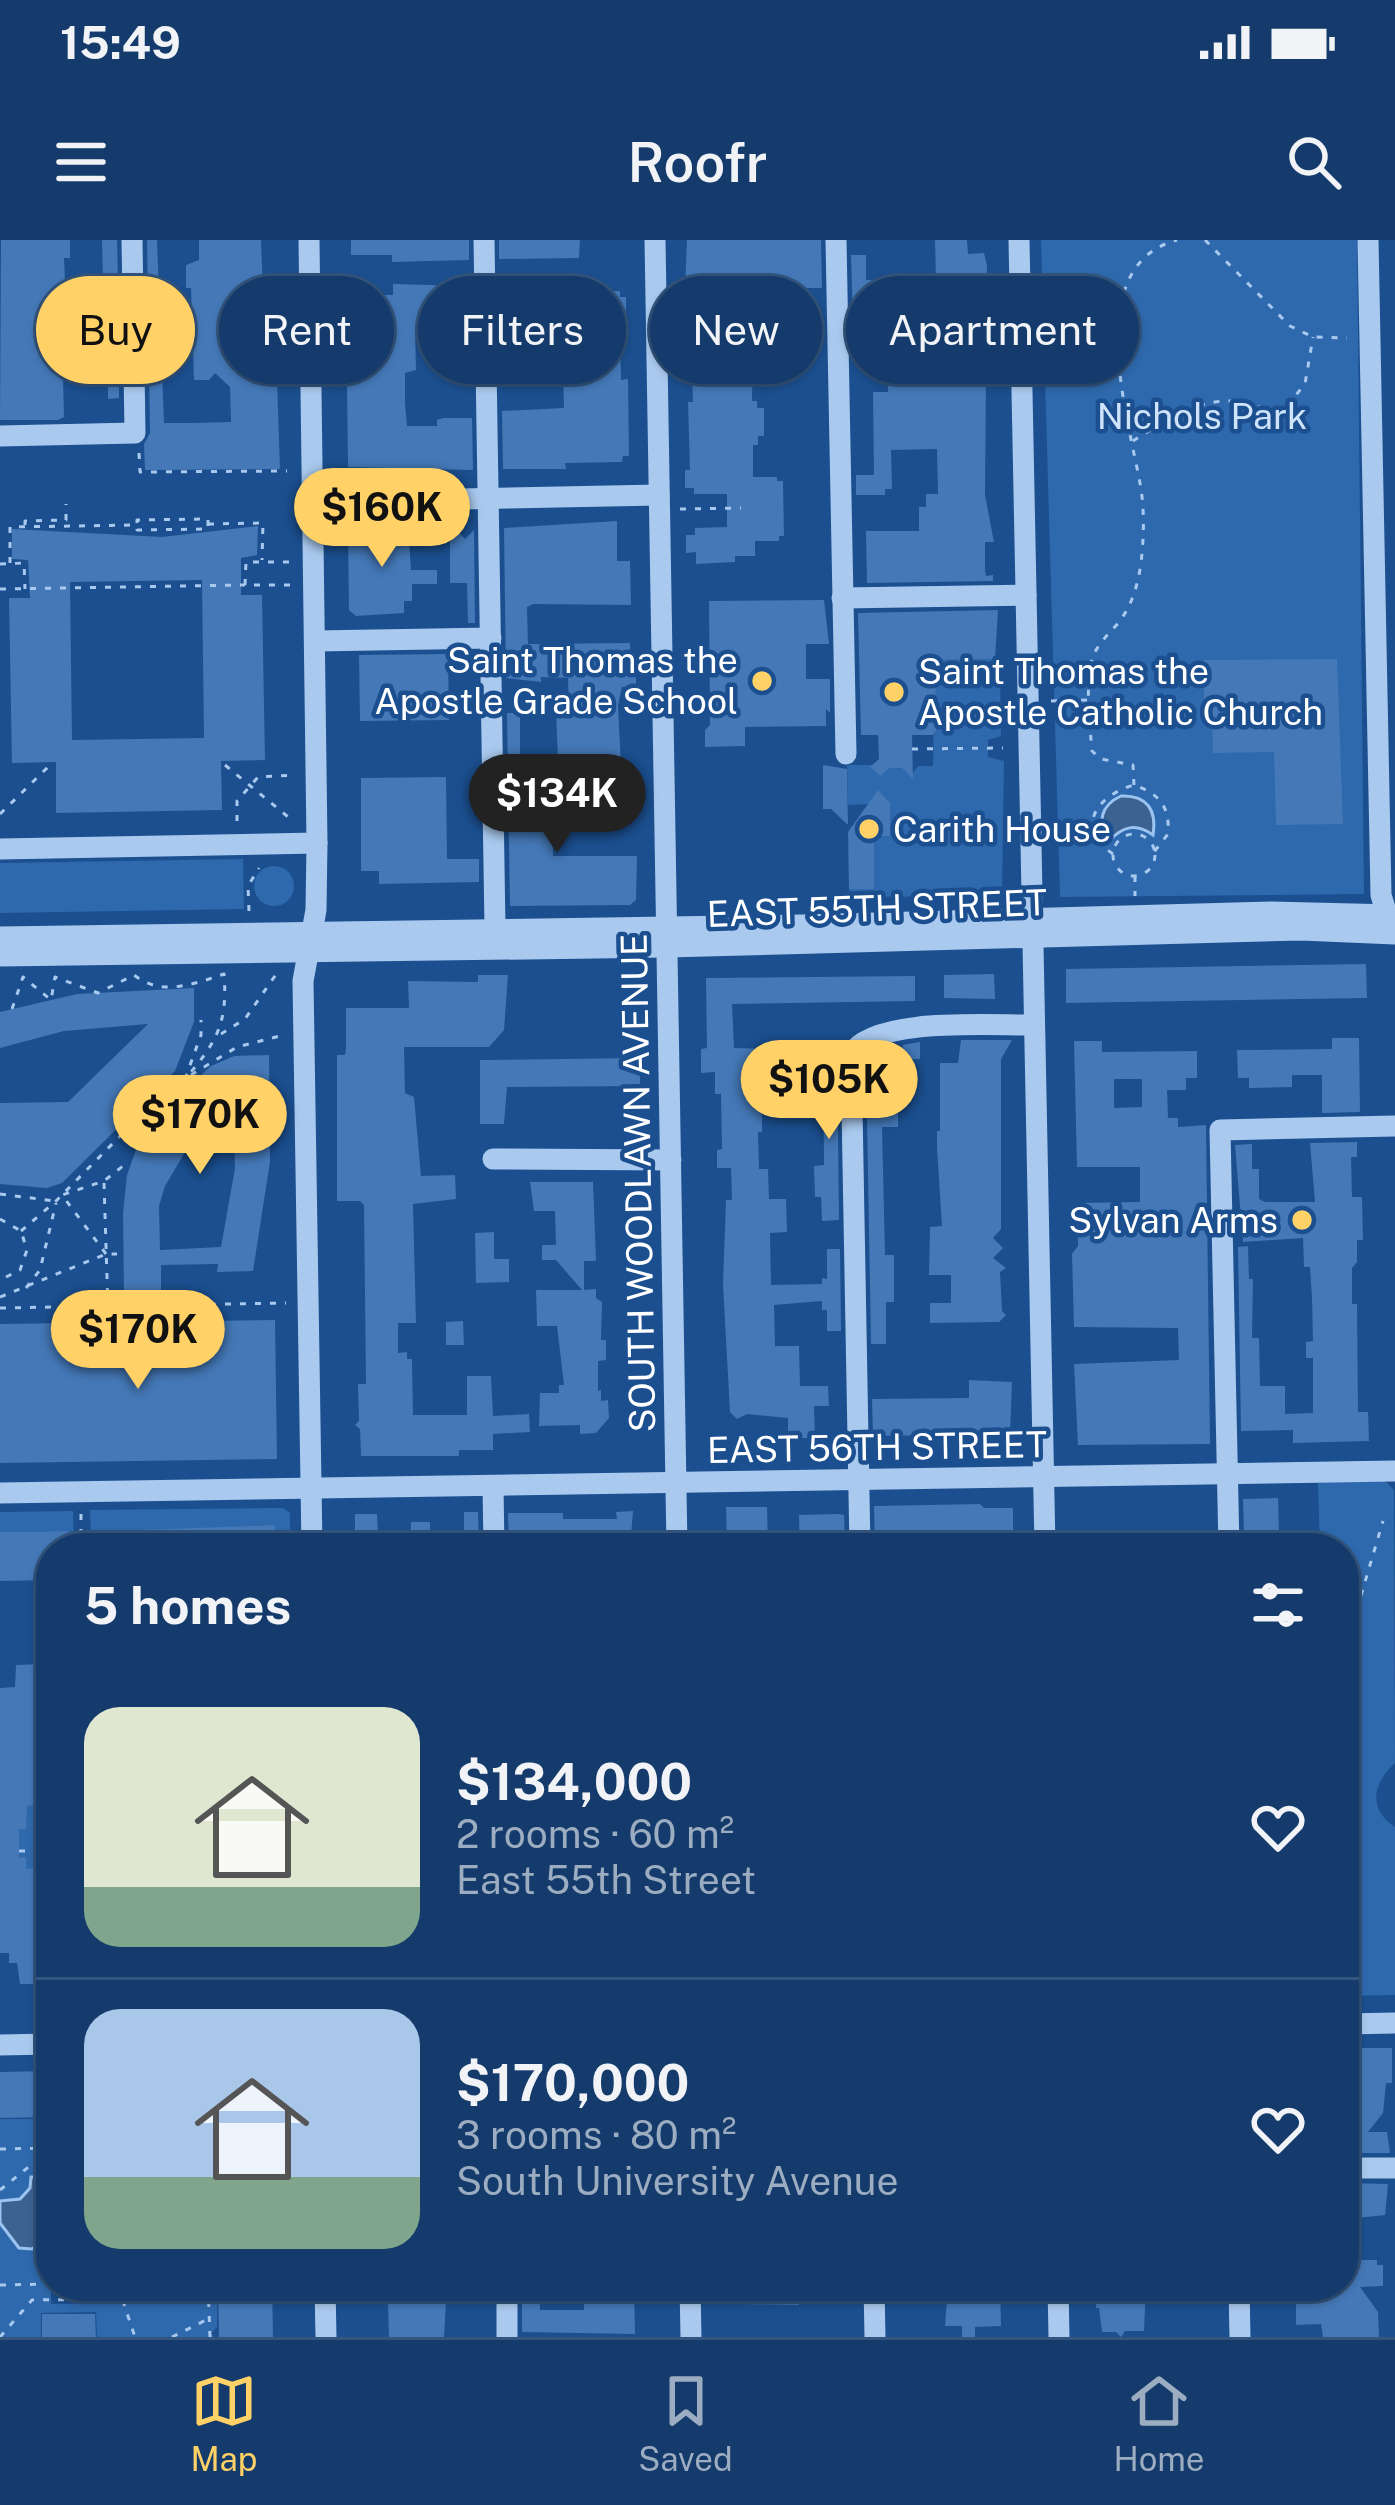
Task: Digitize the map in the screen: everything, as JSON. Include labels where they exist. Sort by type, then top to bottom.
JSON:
[{"type":"street","points":[[0,436],[135,433],[132,240]]},
{"type":"street","points":[[308,240],[317,843],[303,981],[312,1533]]},
{"type":"street","points":[[484,240],[495,928]]},
{"type":"street","name":"SOUTH WOODLAWN AVENUE","points":[[655,240],[666,502],[677,1533]]},
{"type":"street","points":[[836,240],[846,754]]},
{"type":"street","points":[[1019,240],[1045,1533]]},
{"type":"street","points":[[1368,240],[1381,895],[1393,929]]},
{"type":"street","points":[[315,502],[489,498],[666,502]]},
{"type":"street","points":[[842,598],[1026,595]]},
{"type":"street","points":[[316,641],[491,638]]},
{"type":"street","points":[[0,849],[317,843]]},
{"type":"street","name":"EAST 55TH STREET","points":[[0,938],[667,937],[1033,926],[1271,912],[1393,929]]},
{"type":"street","name":"EAST 55TH STREET","points":[[0,956],[495,928],[667,937]]},
{"type":"street","points":[[860,1533],[851,1054],[856,1046],[884,1031],[1034,1025]]},
{"type":"street","points":[[1229,1533],[1220,1130],[1395,1126]]},
{"type":"street","points":[[494,1159],[670,1160]]},
{"type":"street","name":"EAST 56TH STREET","points":[[0,1493],[1395,1472]]},
{"type":"street","points":[[493,1486],[494,1533]]},
{"type":"street","points":[[1359,2024],[1395,2023]]},
{"type":"street","points":[[0,2045],[36,2044]]},
{"type":"street","points":[[1359,2168],[1395,2168]]},
{"type":"street","points":[[325,2301],[326,2337]]},
{"type":"street","points":[[506,2301],[507,2337]]},
{"type":"street","points":[[690,2301],[691,2337]]},
{"type":"street","points":[[874,2301],[875,2337]]},
{"type":"street","points":[[1058,2301],[1059,2337]]},
{"type":"street","points":[[1239,2301],[1240,2337]]},
{"type":"path","points":[[1133,276],[1148,254],[1177,240]]},
{"type":"path","points":[[1205,240],[1290,326],[1312,337],[1347,338]]},
{"type":"path","points":[[1131,442],[1202,405],[1230,401],[1268,410],[1286,406],[1305,384],[1312,337]]},
{"type":"path","points":[[1122,384],[1142,493],[1142,554],[1130,605],[1092,656],[1090,700],[1094,754],[1132,765],[1134,785]]},
{"type":"path","points":[[139,441],[140,472],[287,471]]},
{"type":"path","points":[[666,502],[741,508]]},
{"type":"path","points":[[25,526],[25,521],[66,520],[66,504]]},
{"type":"path","points":[[208,519],[208,529],[137,530],[136,525],[136,520],[208,519]]},
{"type":"path","points":[[208,524],[263,523],[262,562]]},
{"type":"path","points":[[10,563],[10,527],[136,525]]},
{"type":"path","points":[[245,585],[246,562],[289,562]]},
{"type":"path","points":[[0,564],[24,563],[25,589]]},
{"type":"path","points":[[0,589],[290,585]]},
{"type":"path","points":[[1052,700],[1090,700]]},
{"type":"path","points":[[912,749],[1004,748]]},
{"type":"path","points":[[225,765],[293,821]]},
{"type":"path","points":[[0,814],[49,766]]},
{"type":"path","points":[[236,828],[237,801],[258,777],[294,775]]},
{"type":"path","points":[[1134,785],[1159,797],[1166,808],[1168,834],[1154,852],[1148,871],[1135,876],[1118,869],[1113,854],[1097,839],[1096,808],[1113,791],[1134,785]]},
{"type":"path","points":[[1113,854],[1121,839],[1135,835],[1148,840],[1154,852]]},
{"type":"path","points":[[249,911],[248,886],[259,868]]},
{"type":"path","points":[[1135,876],[1135,898]]},
{"type":"path","points":[[185,1079],[219,1035],[245,1019],[277,973]]},
{"type":"path","points":[[12,1009],[23,977],[52,1000],[55,977],[98,993],[134,975],[140,981],[179,989],[224,974],[226,999],[219,1035]]},
{"type":"path","points":[[185,1079],[202,1020]]},
{"type":"path","points":[[185,1079],[237,1047],[280,1036]]},
{"type":"path","points":[[21,1231],[132,1124]]},
{"type":"path","points":[[62,1195],[104,1181],[123,1166]]},
{"type":"path","points":[[104,1181],[108,1308]]},
{"type":"path","points":[[0,1194],[56,1201]]},
{"type":"path","points":[[62,1195],[106,1254]]},
{"type":"path","points":[[25,1289],[40,1270],[56,1201]]},
{"type":"path","points":[[0,1220],[21,1231],[26,1240],[25,1261],[11,1277],[0,1280]]},
{"type":"path","points":[[0,1297],[106,1254],[117,1254]]},
{"type":"path","points":[[0,1308],[288,1303]]},
{"type":"path","points":[[81,1506],[81,1533]]},
{"type":"path","points":[[1359,1604],[1384,1521]]},
{"type":"path","points":[[20,1851],[36,1851]]},
{"type":"path","points":[[0,2149],[36,2149]]},
{"type":"path","points":[[0,2190],[36,2161]]},
{"type":"path","points":[[0,2285],[36,2284]]},
{"type":"path","points":[[0,2337],[36,2300]]},
{"type":"path","points":[[123,2301],[135,2337]]},
{"type":"path","points":[[208,2301],[209,2337]]},
{"type":"path","points":[[172,2337],[209,2319]]},
{"type":"green space","name":"Nichols Park","points":[[1041,240],[1357,240],[1364,894],[1060,897],[1045,384],[1139,384],[1139,276],[1042,276]]},
{"type":"green space","points":[[995,659],[1000,666],[1001,736],[988,740],[988,757],[1004,761],[1002,896],[850,897],[849,889],[874,888],[874,836],[890,835],[890,805],[883,795],[875,795],[871,804],[848,805],[847,765],[872,765],[883,774],[889,768],[912,774],[918,766],[933,766],[935,660]]},
{"type":"green space","points":[[243,859],[244,909],[0,913],[0,863]]},
{"type":"green space","points":[[274,866],[288,872],[294,886],[288,900],[274,906],[260,900],[254,886],[260,872]]},
{"type":"green space","points":[[1318,1481],[1385,1481],[1394,1490],[1395,1763],[1376,1796],[1380,1812],[1395,1827],[1395,1995],[1359,1996],[1359,1533],[1320,1533]]},
{"type":"green space","points":[[283,1508],[290,1513],[290,1531],[275,1532],[274,1525],[91,1533],[90,1510]]},
{"type":"green space","points":[[73,1511],[74,1533],[0,1532],[0,1512]]},
{"type":"green space","points":[[25,1804],[36,1804],[36,1871],[26,1869],[25,1858],[19,1858]]},
{"type":"green space","points":[[0,2119],[36,2119],[36,2301],[217,2302],[217,2327],[211,2333],[214,2337],[97,2337],[96,2312],[41,2313],[41,2337],[0,2337]]},
{"type":"shaded area","points":[[1121,796],[1144,801],[1153,818],[1153,835],[1130,828],[1109,841],[1103,815]]},
{"type":"shaded area","points":[[31,2177],[36,2177],[36,2246],[32,2249],[19,2248],[0,2223],[0,2201],[20,2199],[30,2188]]},
{"type":"building","points":[[1,240],[70,240],[65,276],[36,276],[36,384],[63,384],[64,417],[0,420]]},
{"type":"building","points":[[102,240],[117,240],[118,276],[103,276]]},
{"type":"building","points":[[147,240],[157,240],[158,276],[148,276]]},
{"type":"building","points":[[199,240],[261,240],[262,276],[219,276],[219,377],[215,373],[209,380],[195,380],[195,276],[186,276],[186,265],[199,260]]},
{"type":"building","points":[[351,240],[469,240],[469,260],[392,262],[392,255],[351,255]]},
{"type":"building","points":[[499,240],[580,240],[579,258],[499,259]]},
{"type":"building","points":[[687,240],[821,240],[822,276],[686,276]]},
{"type":"building","points":[[935,240],[967,240],[968,254],[984,253],[987,276],[936,276]]},
{"type":"building","points":[[851,255],[866,255],[866,276],[852,276]]},
{"type":"building","points":[[394,284],[418,285],[416,370],[405,373],[407,426],[437,426],[443,418],[472,418],[473,470],[348,467],[347,384],[394,384]]},
{"type":"building","points":[[628,379],[629,456],[623,456],[622,462],[565,463],[566,469],[503,469],[502,411],[564,408],[563,384],[626,384]]},
{"type":"building","points":[[108,384],[119,384],[119,398],[108,399]]},
{"type":"building","points":[[149,384],[163,384],[164,423],[192,423],[231,422],[227,384],[277,384],[280,469],[145,470],[144,444],[150,433]]},
{"type":"building","points":[[692,384],[752,384],[752,401],[764,408],[764,436],[758,436],[758,445],[753,445],[753,477],[783,481],[784,536],[779,541],[755,541],[755,556],[696,564],[696,552],[686,553],[686,535],[695,535],[695,528],[727,527],[727,494],[694,494],[694,488],[685,488],[685,470],[690,470],[688,402],[693,402]]},
{"type":"building","points":[[888,384],[986,384],[985,495],[994,542],[985,542],[985,570],[993,581],[867,583],[866,531],[919,531],[919,507],[926,507],[926,494],[938,494],[937,449],[891,450],[892,489],[885,489],[885,495],[856,495],[856,475],[874,475],[873,392],[888,392]]},
{"type":"building","points":[[617,521],[617,561],[630,561],[631,605],[527,607],[528,644],[630,643],[630,668],[636,668],[636,687],[622,687],[618,705],[623,807],[552,809],[552,783],[559,783],[556,711],[569,711],[568,678],[541,677],[541,682],[506,678],[504,528]]},
{"type":"building","points":[[450,523],[465,539],[474,530],[475,623],[468,623],[467,583],[450,583]]},
{"type":"building","points":[[408,525],[411,570],[437,570],[437,584],[412,584],[412,601],[404,601],[404,613],[356,616],[349,610],[348,531]]},
{"type":"building","points":[[258,526],[257,555],[241,558],[241,595],[262,595],[265,760],[221,761],[222,810],[56,813],[56,762],[12,763],[9,598],[30,598],[28,560],[12,559],[12,529],[162,537]],"holes":[[[202,580],[204,738],[72,740],[70,582]]]},
{"type":"building","points":[[824,600],[829,644],[806,644],[806,679],[830,679],[826,726],[745,727],[745,746],[705,747],[705,730],[710,725],[709,601]]},
{"type":"building","name":"Saint Thomas the Apostle Catholic Church","points":[[998,610],[995,659],[935,660],[936,730],[933,735],[912,735],[913,779],[902,768],[889,768],[881,776],[870,767],[879,759],[878,735],[861,735],[858,613]]},
{"type":"building","points":[[448,654],[449,720],[360,721],[359,655]]},
{"type":"building","points":[[1337,659],[1343,824],[1276,825],[1274,752],[1213,753],[1212,717],[1204,717],[1204,660]]},
{"type":"building","points":[[507,713],[520,713],[520,815],[552,815],[553,856],[637,856],[636,900],[630,905],[510,906]]},
{"type":"building","points":[[823,765],[847,769],[848,825],[831,809],[823,809]]},
{"type":"building","points":[[446,777],[447,859],[479,859],[479,882],[379,884],[379,871],[361,871],[361,778]]},
{"type":"building","name":"Carith House","points":[[878,790],[890,803],[890,836],[874,836],[874,889],[849,889],[848,832]]},
{"type":"building","points":[[1366,964],[1367,998],[1066,1003],[1066,969]]},
{"type":"building","points":[[994,974],[995,999],[944,998],[944,975]]},
{"type":"building","points":[[478,975],[508,975],[504,1030],[489,1047],[404,1047],[405,1093],[414,1097],[421,1176],[455,1175],[456,1199],[413,1204],[416,1323],[398,1323],[398,1353],[407,1352],[407,1359],[412,1359],[413,1415],[467,1415],[467,1376],[491,1376],[493,1416],[529,1414],[530,1432],[493,1434],[493,1450],[459,1450],[459,1456],[361,1456],[360,1429],[355,1425],[359,1421],[358,1384],[366,1384],[364,1205],[337,1201],[337,1055],[345,1055],[346,1008],[409,1008],[408,981],[478,982]]},
{"type":"building","points":[[915,976],[915,1001],[732,1004],[734,1048],[771,1049],[778,1058],[787,1058],[788,1093],[762,1094],[762,1132],[758,1132],[759,1169],[768,1169],[769,1199],[786,1199],[787,1232],[770,1233],[771,1285],[822,1284],[822,1278],[827,1279],[827,1249],[840,1249],[841,1331],[827,1331],[822,1301],[774,1305],[775,1346],[799,1346],[800,1386],[828,1386],[829,1406],[814,1406],[815,1438],[788,1438],[788,1418],[747,1414],[737,1419],[730,1412],[723,1284],[731,1168],[717,1168],[717,1150],[722,1149],[721,1094],[715,1094],[715,1072],[701,1073],[701,1049],[707,1048],[706,978]]},
{"type":"building","points":[[194,988],[194,1022],[175,1071],[62,1183],[47,1188],[0,1184],[0,1103],[68,1102],[148,1024],[64,1031],[0,1048],[0,1012],[77,994]]},
{"type":"building","points":[[1332,1038],[1359,1038],[1360,1112],[1322,1113],[1322,1075],[1292,1075],[1292,1087],[1249,1088],[1249,1078],[1238,1078],[1237,1050],[1332,1049]]},
{"type":"building","points":[[961,1040],[1012,1040],[1001,1059],[1001,1229],[993,1238],[1003,1248],[993,1258],[1006,1268],[1000,1272],[1006,1315],[999,1322],[930,1323],[930,1303],[951,1303],[951,1275],[929,1275],[930,1227],[942,1226],[937,1148],[940,1063],[958,1063]]},
{"type":"building","points":[[1074,1041],[1102,1041],[1102,1052],[1197,1051],[1197,1078],[1186,1078],[1186,1090],[1167,1090],[1168,1118],[1178,1118],[1178,1127],[1206,1125],[1210,1444],[1078,1445],[1074,1364],[1179,1360],[1178,1328],[1074,1327],[1072,1254],[1078,1246],[1077,1203],[1140,1202],[1140,1167],[1077,1167]],"holes":[[[1114,1079],[1142,1079],[1142,1107],[1114,1108]]]},
{"type":"building","points":[[920,1042],[920,1059],[902,1060],[903,1045]]},
{"type":"building","points":[[823,1050],[837,1050],[839,1220],[822,1221],[814,1166],[824,1165]]},
{"type":"building","points":[[269,1055],[270,1162],[253,1271],[217,1272],[218,1264],[161,1265],[161,1294],[124,1296],[127,1175],[144,1127],[211,1066],[234,1056]],"holes":[[[234,1113],[235,1168],[221,1247],[160,1250],[159,1206],[165,1186],[203,1122],[216,1114]]]},
{"type":"building","points":[[640,1058],[640,1086],[507,1087],[504,1124],[480,1124],[480,1060]]},
{"type":"building","points":[[866,1061],[892,1061],[892,1090],[898,1090],[898,1127],[882,1127],[885,1255],[894,1255],[894,1302],[886,1302],[886,1344],[871,1344]]},
{"type":"building","points":[[1357,1142],[1357,1157],[1351,1157],[1352,1197],[1362,1197],[1363,1240],[1357,1240],[1357,1262],[1352,1268],[1352,1304],[1357,1304],[1358,1412],[1368,1412],[1369,1441],[1293,1443],[1293,1430],[1241,1431],[1238,1247],[1248,1246],[1252,1338],[1259,1338],[1260,1386],[1285,1386],[1285,1414],[1313,1413],[1313,1358],[1306,1358],[1306,1342],[1313,1341],[1310,1267],[1304,1267],[1303,1238],[1243,1242],[1235,1145],[1252,1144],[1252,1169],[1259,1169],[1259,1199],[1315,1202],[1310,1143]]},
{"type":"building","points":[[530,1182],[593,1182],[596,1261],[584,1261],[584,1290],[596,1289],[596,1298],[602,1302],[601,1340],[606,1340],[606,1360],[598,1361],[598,1391],[601,1401],[608,1400],[609,1418],[596,1433],[580,1434],[580,1425],[539,1426],[540,1393],[559,1393],[559,1385],[564,1385],[557,1326],[537,1326],[536,1290],[582,1290],[556,1260],[542,1260],[542,1245],[556,1245],[555,1211],[534,1211]]},
{"type":"building","points":[[494,1232],[494,1259],[509,1259],[509,1282],[476,1283],[475,1233]]},
{"type":"building","points":[[275,1320],[277,1459],[0,1463],[0,1324]]},
{"type":"building","points":[[463,1321],[464,1345],[446,1345],[446,1322]]},
{"type":"building","points":[[969,1380],[1012,1382],[1010,1434],[873,1436],[872,1399],[969,1398]]},
{"type":"building","points":[[1278,1498],[1279,1533],[1244,1533],[1243,1499]]},
{"type":"building","points":[[874,1506],[1013,1508],[1013,1533],[875,1533]]},
{"type":"building","points":[[726,1507],[767,1507],[768,1533],[727,1533]]},
{"type":"building","points":[[633,1511],[631,1533],[509,1533],[508,1513],[617,1519],[616,1512]]},
{"type":"building","points":[[464,1512],[478,1512],[479,1533],[464,1533]]},
{"type":"building","points":[[355,1514],[377,1514],[378,1533],[355,1533]]},
{"type":"building","points":[[799,1515],[844,1515],[845,1533],[800,1533]]},
{"type":"building","points":[[411,1522],[430,1522],[430,1533],[411,1533]]},
{"type":"building","points":[[275,1525],[275,1533],[112,1531]]},
{"type":"building","points":[[0,1532],[68,1533],[36,1533],[36,1580],[0,1581]]},
{"type":"building","points":[[36,1664],[36,1805],[27,1806],[26,1829],[19,1829],[19,1858],[26,1857],[26,1869],[35,1868],[36,1984],[20,1984],[17,1963],[9,1963],[9,1953],[0,1953],[0,1688],[15,1687],[16,1665]]},
{"type":"building","points":[[1359,2048],[1392,2048],[1392,2083],[1386,2083],[1383,2113],[1368,2132],[1387,2132],[1390,2153],[1359,2153]]},
{"type":"building","points":[[36,2071],[36,2117],[0,2118],[0,2072]]},
{"type":"building","points":[[1359,2183],[1388,2184],[1385,2215],[1359,2218]]},
{"type":"building","points":[[1359,2260],[1377,2260],[1377,2265],[1383,2265],[1383,2286],[1360,2287],[1378,2312],[1379,2337],[1323,2337],[1321,2324],[1296,2325],[1296,2303],[1359,2301]]},
{"type":"building","points":[[218,2301],[272,2301],[273,2337],[219,2337]]},
{"type":"building","points":[[446,2301],[444,2337],[389,2337],[388,2303],[383,2303]]},
{"type":"building","points":[[522,2301],[540,2301],[540,2310],[584,2310],[584,2301],[634,2301],[635,2334],[522,2332]]},
{"type":"building","points":[[740,2301],[799,2301],[799,2305]]},
{"type":"building","points":[[947,2301],[1000,2301],[1001,2326],[975,2327],[975,2337],[962,2337],[962,2326],[945,2326]]},
{"type":"building","points":[[1096,2301],[1145,2301],[1144,2331],[1125,2331],[1121,2337],[1102,2332]]},
{"type":"building","points":[[42,2314],[95,2314],[96,2337],[42,2337]]},
{"type":"place","name":"Saint Thomas the Apostle Grade School","points":[[762,681]]},
{"type":"place","name":"Saint Thomas the Apostle Catholic Church","points":[[894,692]]},
{"type":"place","name":"Carith House","points":[[869,829]]},
{"type":"place","name":"Sylvan Arms","points":[[1302,1220]]}]
